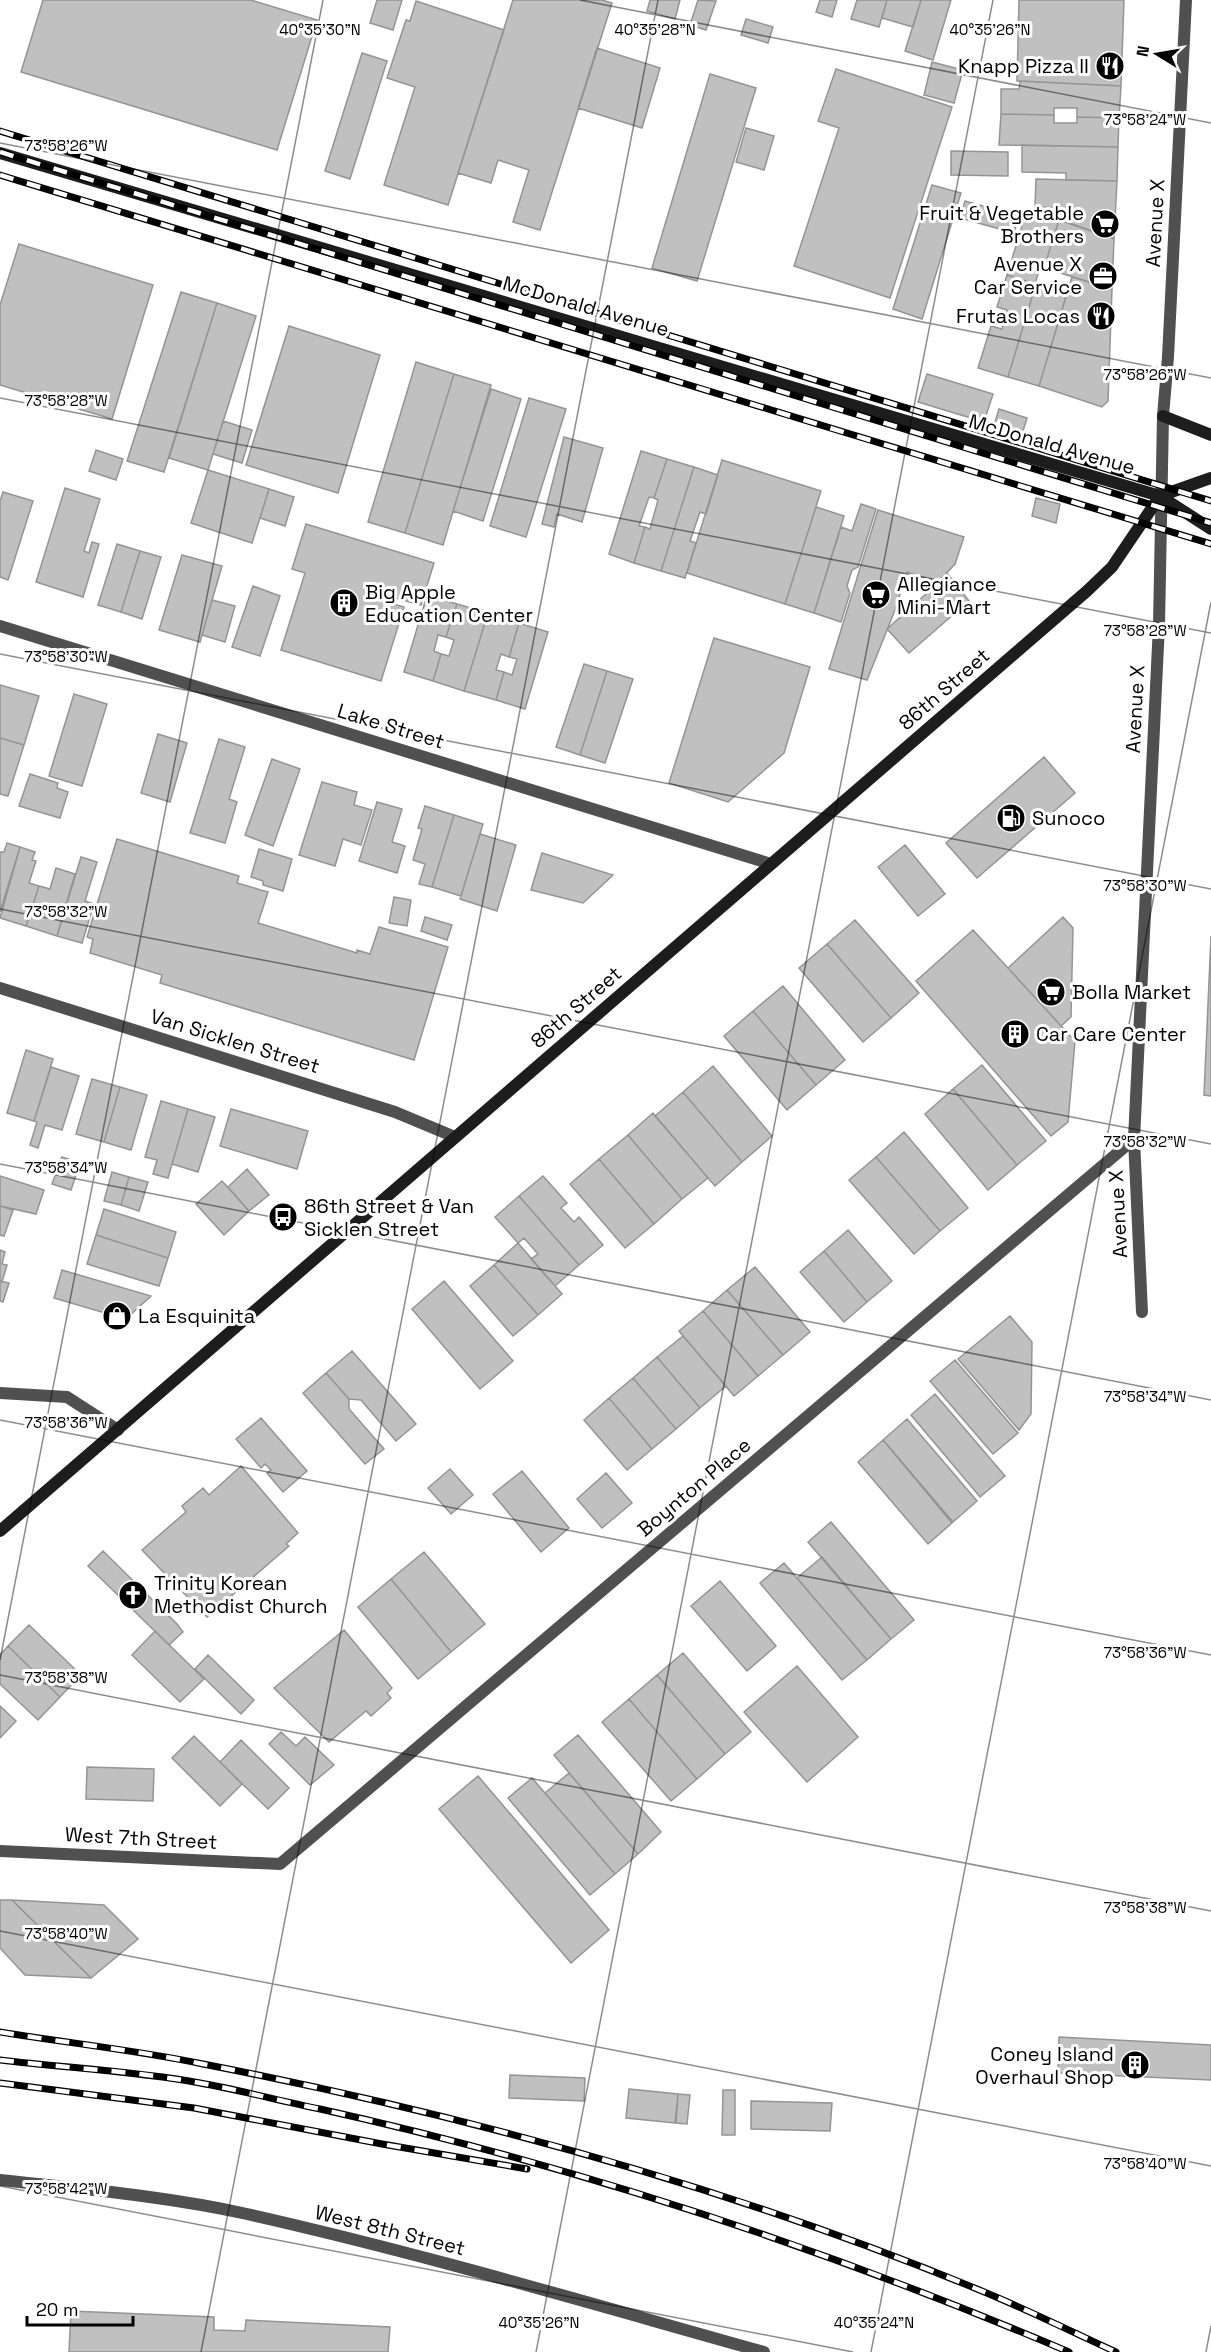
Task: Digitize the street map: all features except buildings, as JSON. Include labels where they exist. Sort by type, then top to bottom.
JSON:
[{"type":"main road","name":"McDonald Avenue","points":[[0,153],[1160,496],[1211,529]]},
{"type":"main road","points":[[1163,416],[1211,435]]},
{"type":"main road","points":[[1160,496],[1211,478]]},
{"type":"main road","name":"86th Street","points":[[0,1531],[1086,591],[1112,567],[1160,496]]},
{"type":"street","name":"Avenue X","points":[[1142,1312],[1134,1139],[1158,637],[1163,416],[1186,0]]},
{"type":"street","name":"Lake Street","points":[[0,626],[771,864]]},
{"type":"street","name":"Van Sicklen Street","points":[[0,988],[395,1112],[455,1137]]},
{"type":"street","name":"Boynton Place","points":[[280,1864],[1134,1139]]},
{"type":"street","points":[[0,1393],[67,1397],[118,1430]]},
{"type":"street","name":"West 7th Street","points":[[0,1851],[280,1864]]},
{"type":"street","name":"West 8th Street","points":[[0,2180],[159,2199],[246,2214],[466,2269],[764,2352]]},
{"type":"railway","points":[[0,131],[1211,501]]},
{"type":"railway","points":[[0,152],[1211,523]]},
{"type":"railway","points":[[0,175],[1211,544]]},
{"type":"railway","points":[[0,2032],[152,2055],[302,2084],[400,2106],[596,2157],[692,2186],[883,2252],[995,2296],[1116,2352]]},
{"type":"railway","points":[[0,2060],[151,2075],[215,2086],[416,2132],[511,2157],[700,2213],[793,2245],[978,2314],[1069,2352]]},
{"type":"railway","points":[[0,2083],[194,2108],[527,2169]]},
{"type":"place","name":"Knapp Pizza II","points":[[1110,66]]},
{"type":"place","name":"Fruit & Vegetable Brothers","points":[[1105,224]]},
{"type":"place","name":"Avenue X Car Service","points":[[1103,276]]},
{"type":"place","name":"Frutas Locas","points":[[1101,316]]},
{"type":"place","name":"Allegiance Mini-Mart","points":[[876,595]]},
{"type":"place","name":"Big Apple Education Center","points":[[344,603]]},
{"type":"place","name":"Sunoco","points":[[1011,818]]},
{"type":"place","name":"Bolla Market","points":[[1051,992]]},
{"type":"place","name":"Car Care Center","points":[[1015,1034]]},
{"type":"place","name":"86th Street & Van Sicklen Street","points":[[283,1217]]},
{"type":"place","name":"La Esquinita","points":[[117,1316]]},
{"type":"place","name":"Trinity Korean Methodist Church","points":[[133,1595]]},
{"type":"place","name":"Coney Island Overhaul Shop","points":[[1135,2065]]}]
